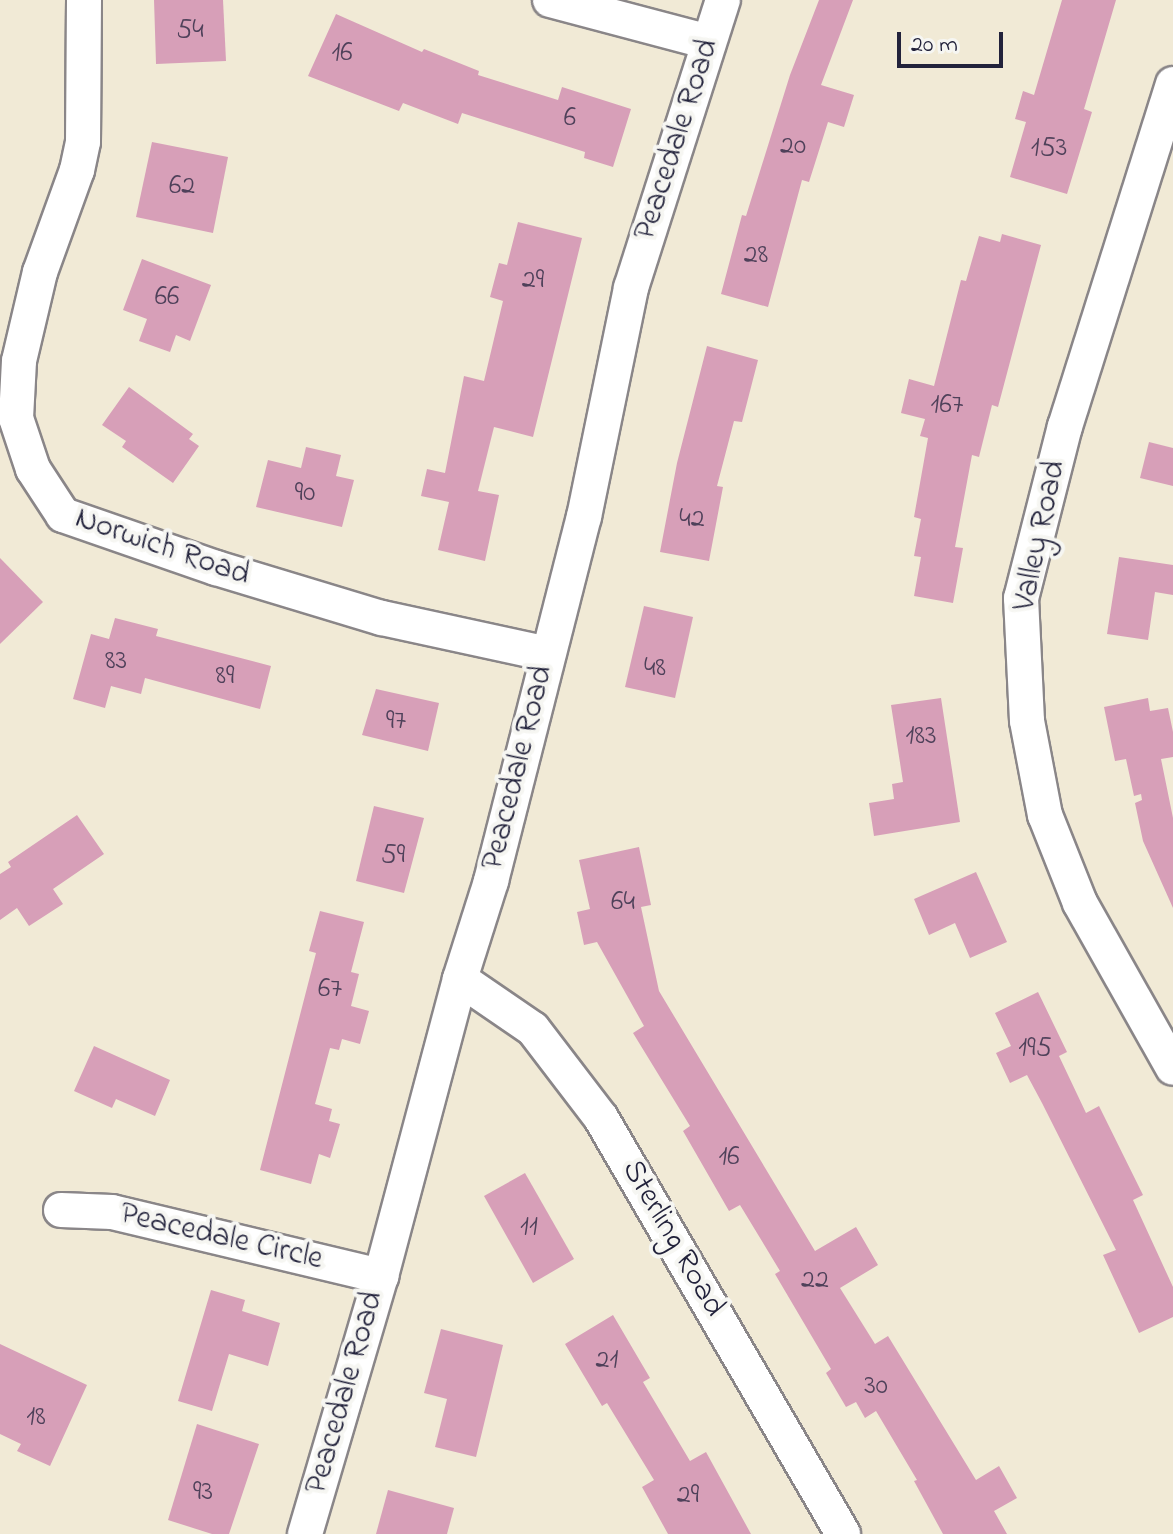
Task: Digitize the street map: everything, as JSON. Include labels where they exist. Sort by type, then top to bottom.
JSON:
[{"type":"street","name":"Norwich Road","points":[[84,0],[83,142],[77,170],[36,287],[19,361],[16,418],[33,469],[63,515],[216,568],[382,618],[548,654]]},
{"type":"street","points":[[550,0],[709,42]]},
{"type":"street","name":"Peacedale Road","points":[[305,1534],[381,1276],[460,979],[491,881],[584,517],[631,288],[723,0]]},
{"type":"street","name":"Valley Road","points":[[1173,84],[1065,426],[1021,598],[1027,721],[1045,815],[1080,903],[1173,1068]]},
{"type":"street","name":"Sterling Road","points":[[460,979],[533,1029],[601,1118],[843,1534]]},
{"type":"street","name":"Peacedale Circle","points":[[61,1210],[112,1212],[381,1276]]},
{"type":"building","points":[[154,0],[223,0],[226,61],[156,64]]},
{"type":"building","points":[[819,0],[853,0],[821,85],[854,95],[844,127],[828,122],[809,182],[802,180],[768,307],[721,294],[742,215],[746,216],[790,75]]},
{"type":"building","points":[[1062,0],[1116,0],[1084,109],[1092,112],[1067,194],[1010,177],[1026,122],[1015,119],[1023,91],[1034,95]]},
{"type":"building","points":[[336,14],[422,52],[424,49],[479,71],[478,75],[558,100],[562,87],[631,109],[613,167],[584,158],[585,152],[462,113],[458,124],[403,103],[399,111],[308,76]]},
{"type":"building","points":[[152,142],[228,157],[213,233],[136,217]]},
{"type":"building","points":[[518,222],[582,238],[533,437],[494,427],[478,491],[499,495],[485,561],[438,550],[449,502],[421,496],[427,469],[445,473],[464,376],[484,381],[503,301],[490,297],[499,263],[507,265]]},
{"type":"building","points":[[1002,234],[1041,245],[998,407],[992,405],[979,457],[972,455],[955,547],[963,548],[953,603],[914,596],[921,557],[914,556],[921,519],[914,517],[928,438],[920,436],[925,419],[901,413],[909,379],[934,386],[961,280],[966,281],[979,236],[1000,242]]},
{"type":"building","points":[[142,259],[211,285],[190,341],[176,335],[170,352],[139,341],[147,319],[123,310]]},
{"type":"building","points":[[707,346],[758,360],[742,422],[734,421],[717,486],[723,487],[709,561],[660,552],[677,463]]},
{"type":"building","points":[[129,387],[193,434],[189,439],[199,446],[173,483],[122,447],[126,441],[102,425]]},
{"type":"building","points":[[1149,442],[1173,448],[1173,486],[1140,478]]},
{"type":"building","points":[[306,447],[341,455],[336,476],[354,480],[342,527],[256,507],[268,460],[301,468]]},
{"type":"building","points":[[1119,557],[1173,565],[1173,595],[1155,592],[1148,640],[1107,634]]},
{"type":"building","points":[[0,558],[43,602],[0,644]]},
{"type":"building","points":[[644,606],[693,617],[675,698],[625,687]]},
{"type":"building","points":[[115,618],[158,629],[156,636],[271,666],[260,709],[145,678],[141,694],[111,686],[105,708],[73,699],[91,634],[109,639]]},
{"type":"building","points":[[376,689],[439,703],[428,751],[362,735]]},
{"type":"building","points":[[941,698],[960,822],[874,836],[869,803],[894,799],[892,784],[903,782],[891,705]]},
{"type":"building","points":[[1148,698],[1150,711],[1168,708],[1173,732],[1173,757],[1161,759],[1173,818],[1173,908],[1143,841],[1135,803],[1142,800],[1141,794],[1134,796],[1126,759],[1115,761],[1104,707]]},
{"type":"building","points":[[374,806],[424,818],[404,893],[356,881]]},
{"type":"building","points":[[77,815],[104,854],[53,889],[63,904],[29,926],[17,908],[0,920],[0,874],[11,867],[8,862]]},
{"type":"building","points":[[639,847],[651,905],[641,907],[659,991],[815,1251],[856,1227],[878,1265],[840,1288],[875,1344],[888,1336],[976,1480],[999,1466],[1017,1498],[994,1511],[1007,1534],[943,1534],[914,1481],[917,1480],[876,1411],[865,1418],[856,1402],[846,1407],[826,1373],[831,1369],[775,1274],[780,1271],[740,1205],[729,1211],[683,1131],[690,1126],[633,1033],[644,1026],[597,942],[584,945],[577,912],[590,909],[579,860]]},
{"type":"building","points":[[976,872],[1007,942],[970,958],[955,923],[929,935],[914,899]]},
{"type":"building","points":[[320,911],[364,922],[351,972],[359,974],[351,1006],[369,1011],[360,1044],[342,1039],[339,1050],[330,1048],[315,1104],[332,1109],[329,1121],[340,1124],[330,1158],[319,1154],[311,1184],[260,1170],[316,953],[309,951]]},
{"type":"building","points":[[1038,992],[1067,1052],[1059,1056],[1086,1113],[1099,1106],[1143,1195],[1133,1200],[1173,1287],[1173,1317],[1139,1333],[1103,1255],[1116,1250],[1042,1103],[1027,1075],[1010,1083],[996,1053],[1011,1046],[995,1013]]},
{"type":"building","points":[[94,1046],[170,1080],[155,1116],[116,1099],[112,1108],[74,1091]]},
{"type":"building","points":[[525,1173],[574,1259],[533,1283],[484,1196]]},
{"type":"building","points":[[211,1290],[245,1300],[242,1311],[280,1323],[268,1366],[229,1354],[212,1411],[178,1401]]},
{"type":"building","points":[[613,1315],[650,1378],[643,1382],[690,1461],[706,1452],[751,1534],[668,1534],[642,1487],[654,1480],[607,1403],[602,1406],[565,1344]]},
{"type":"building","points":[[441,1329],[503,1345],[476,1457],[435,1447],[447,1399],[424,1393]]},
{"type":"building","points":[[0,1344],[87,1385],[50,1466],[17,1451],[21,1444],[0,1434]]},
{"type":"building","points":[[197,1424],[259,1444],[229,1534],[212,1534],[168,1520]]},
{"type":"building","points":[[388,1490],[454,1508],[447,1534],[376,1534]]}]
